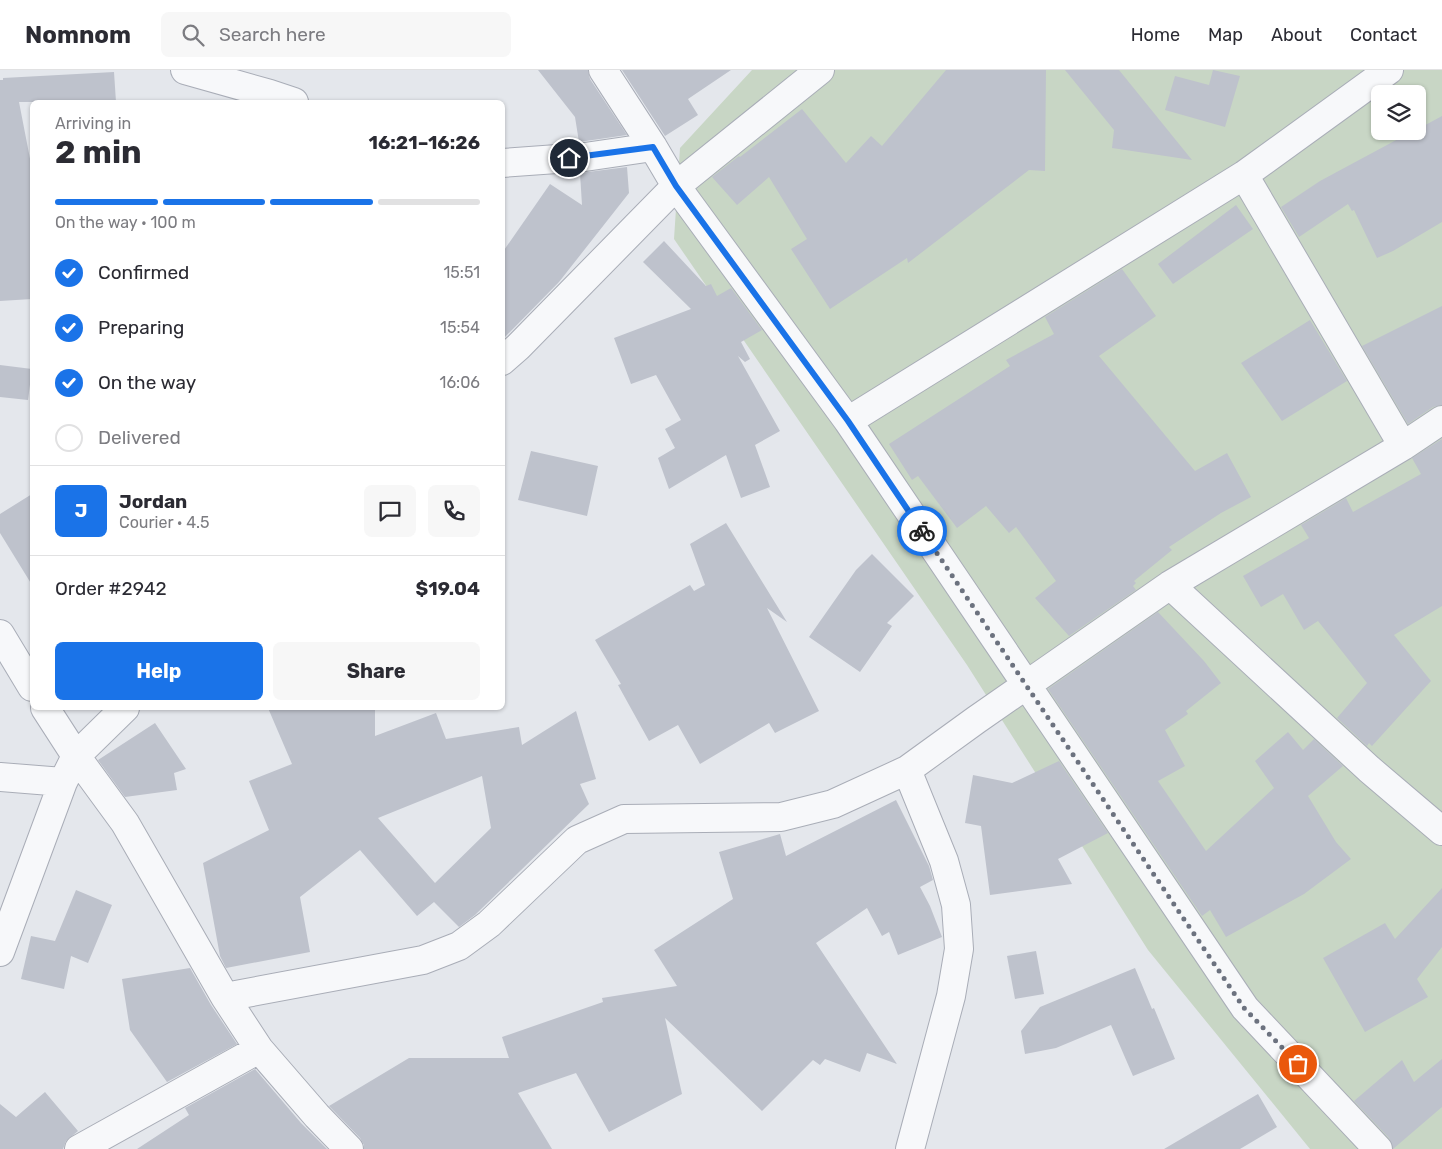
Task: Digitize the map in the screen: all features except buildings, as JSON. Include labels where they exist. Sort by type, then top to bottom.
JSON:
[{"type":"street","points":[[185,70],[278,100]]},
{"type":"street","points":[[603,70],[676,186],[848,421],[1244,1008],[1378,1149]]},
{"type":"street","points":[[505,358],[518,347],[676,186],[820,70]]},
{"type":"street","points":[[848,421],[1244,175],[1389,70]]},
{"type":"street","points":[[505,163],[585,157],[653,147]]},
{"type":"street","points":[[1244,175],[1404,446]]},
{"type":"street","points":[[225,997],[423,960],[459,946],[488,924],[578,840],[624,819],[781,817],[833,804],[907,770],[1170,586],[1404,446],[1442,420]]},
{"type":"street","points":[[1170,586],[1369,770],[1442,830]]},
{"type":"street","points":[[0,634],[30,684]]},
{"type":"street","points":[[46,710],[76,756],[125,823],[225,997],[259,1049],[317,1116],[349,1149]]},
{"type":"street","points":[[0,952],[63,782],[76,756],[123,710]]},
{"type":"street","points":[[907,770],[944,861],[956,905],[959,949],[951,996],[910,1149]]},
{"type":"street","points":[[0,777],[63,782]]},
{"type":"street","points":[[79,1149],[259,1049]]},
{"type":"green space","points":[[752,70],[1442,70],[1442,1149],[1310,1149],[1148,950],[967,665],[674,239],[680,148]]},
{"type":"way so far","points":[[922,531],[1244,1008],[1298,1064]]},
{"type":"route","points":[[569,158],[653,147],[676,186],[848,421],[922,531]]}]
